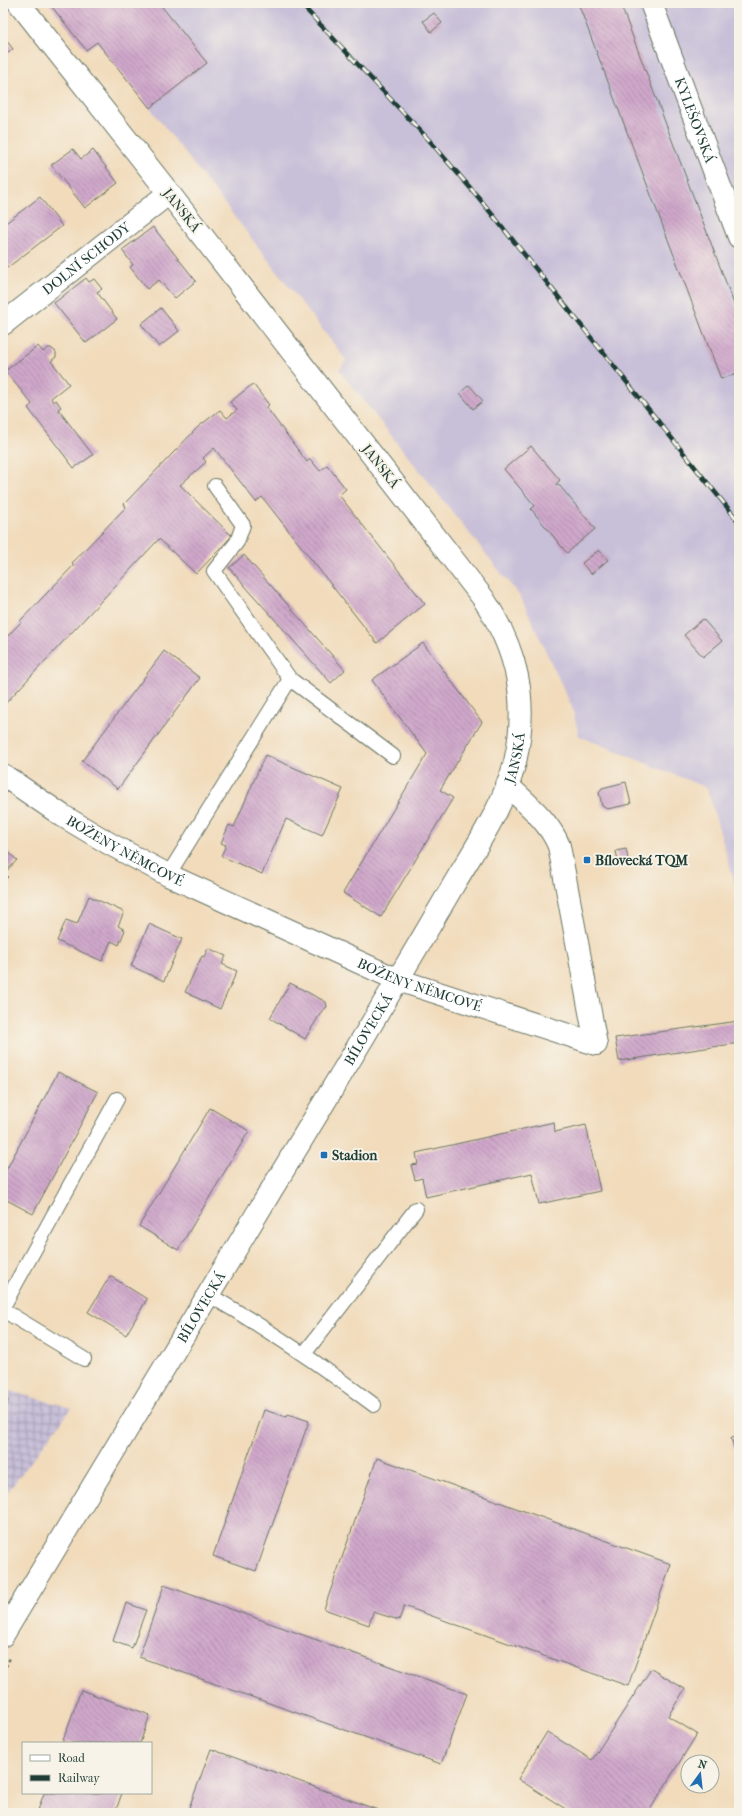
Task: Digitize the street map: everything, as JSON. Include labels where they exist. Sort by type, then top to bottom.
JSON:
[{"type":"main road","name":"JANSKÁ","points":[[19,3],[459,566],[492,613],[510,648],[514,660],[521,703],[519,741],[508,786],[489,826],[398,980]]},
{"type":"main road","name":"KYLEŠOVSKÁ","points":[[651,3],[739,237]]},
{"type":"main road","name":"DOLNÍ SCHODY","points":[[3,324],[169,193]]},
{"type":"main road","name":"BOŽENY NĚMCOVÉ","points":[[3,775],[63,816],[110,844],[168,875],[398,980],[596,1044],[559,846],[555,835],[547,825],[508,786]]},
{"type":"main road","name":"BÍLOVECKÁ","points":[[3,1635],[398,980]]},
{"type":"lane","points":[[215,486],[243,525],[237,542],[214,571],[290,679],[393,756]]},
{"type":"lane","points":[[168,875],[290,679]]},
{"type":"lane","points":[[3,1307],[117,1100]]},
{"type":"lane","points":[[304,1354],[416,1209]]},
{"type":"lane","points":[[209,1295],[259,1324],[304,1354],[374,1405]]},
{"type":"lane","points":[[3,1310],[84,1359]]},
{"type":"shaded area","points":[[49,3],[739,3],[739,898],[707,788],[579,736],[572,707],[521,598],[339,370],[346,360],[150,108],[97,42],[86,50]]},
{"type":"shaded area","points":[[3,1389],[72,1408],[3,1498]]},
{"type":"building","points":[[49,3],[159,3],[207,63],[150,108],[97,42],[86,50]]},
{"type":"building","points":[[578,3],[620,3],[739,317],[739,372],[721,379]]},
{"type":"building","points":[[434,13],[442,23],[431,32],[423,21]]},
{"type":"building","points":[[3,36],[13,49],[3,57]]},
{"type":"building","points":[[73,149],[81,159],[93,150],[118,183],[85,208],[51,165]]},
{"type":"building","points":[[40,197],[62,226],[7,268],[3,263],[3,225]]},
{"type":"building","points":[[153,227],[196,281],[175,298],[159,280],[147,289],[130,267],[133,265],[122,250]]},
{"type":"building","points":[[86,278],[89,282],[94,279],[102,289],[97,292],[117,319],[86,343],[54,303]]},
{"type":"building","points":[[161,308],[179,331],[159,347],[141,324]]},
{"type":"building","points":[[38,346],[43,352],[48,348],[51,348],[56,352],[56,357],[51,361],[69,384],[51,398],[53,402],[56,400],[61,407],[58,409],[93,455],[74,468],[28,408],[32,404],[5,371]]},
{"type":"building","points":[[253,384],[269,405],[266,407],[307,462],[310,459],[320,471],[327,465],[346,489],[339,495],[425,604],[377,643],[262,497],[256,502],[214,448],[203,458],[206,462],[180,485],[232,536],[196,574],[159,539],[3,706],[3,641],[21,622],[20,621],[74,565],[72,563],[126,507],[124,504],[198,427],[220,410],[227,418],[237,410],[230,402]]},
{"type":"building","points":[[469,385],[483,401],[473,409],[460,393]]},
{"type":"building","points":[[531,446],[560,480],[556,484],[560,486],[595,529],[567,553],[531,509],[535,506],[504,469]]},
{"type":"building","points":[[599,550],[608,560],[591,574],[582,563]]},
{"type":"building","points":[[244,555],[345,670],[331,683],[229,568]]},
{"type":"building","points":[[703,619],[722,641],[703,657],[684,635]]},
{"type":"building","points":[[423,643],[482,722],[440,790],[453,798],[381,917],[343,893],[427,754],[372,680]]},
{"type":"building","points":[[164,651],[200,678],[118,789],[82,761]]},
{"type":"building","points":[[265,755],[343,789],[322,835],[286,819],[262,874],[221,856],[226,845],[221,843],[229,825],[234,827]]},
{"type":"building","points":[[626,782],[631,804],[607,809],[602,806],[599,792],[602,788]]},
{"type":"building","points":[[3,847],[17,860],[4,874],[8,877],[3,882]]},
{"type":"building","points":[[626,849],[629,863],[619,865],[616,851]]},
{"type":"building","points":[[89,896],[124,912],[118,926],[125,930],[119,945],[111,941],[102,961],[57,941],[66,920],[77,924]]},
{"type":"building","points":[[149,924],[182,939],[164,981],[131,966]]},
{"type":"building","points":[[208,948],[226,956],[222,964],[237,971],[220,1009],[185,992],[202,956],[204,957]]},
{"type":"building","points":[[290,983],[326,1002],[327,1007],[322,1011],[305,1039],[270,1018]]},
{"type":"building","points":[[739,1021],[739,1043],[619,1061],[615,1038]]},
{"type":"building","points":[[58,1072],[98,1092],[33,1214],[3,1198],[3,1176]]},
{"type":"building","points":[[210,1108],[249,1131],[178,1250],[139,1226]]},
{"type":"building","points":[[554,1122],[555,1132],[586,1125],[600,1191],[539,1204],[532,1173],[426,1197],[422,1178],[415,1180],[411,1165],[418,1164],[416,1153]]},
{"type":"building","points":[[110,1276],[147,1299],[126,1335],[88,1312]]},
{"type":"building","points":[[3,1399],[8,1400],[4,1419],[3,1419]]},
{"type":"building","points":[[264,1410],[287,1417],[288,1414],[309,1421],[256,1571],[213,1556]]},
{"type":"building","points":[[739,1436],[739,1464],[731,1438]]},
{"type":"building","points":[[377,1458],[671,1564],[628,1686],[404,1606],[399,1620],[373,1612],[369,1625],[324,1609]]},
{"type":"building","points":[[164,1585],[467,1694],[441,1764],[139,1657]]},
{"type":"building","points":[[126,1603],[146,1610],[132,1648],[113,1641]]},
{"type":"building","points":[[651,1669],[685,1689],[668,1716],[697,1734],[685,1754],[680,1754],[680,1761],[648,1813],[572,1813],[518,1779],[547,1732],[592,1760]]},
{"type":"building","points":[[81,1690],[150,1715],[140,1742],[62,1742]]},
{"type":"building","points":[[211,1749],[386,1813],[187,1813]]},
{"type":"building","points":[[44,1794],[122,1794],[115,1813],[37,1813]]},
{"type":"railway","points":[[300,3],[429,140],[479,198],[739,522]]},
{"type":"place","name":"Bílovecká TQM","points":[[587,860]]},
{"type":"place","name":"Stadion","points":[[324,1155]]}]
